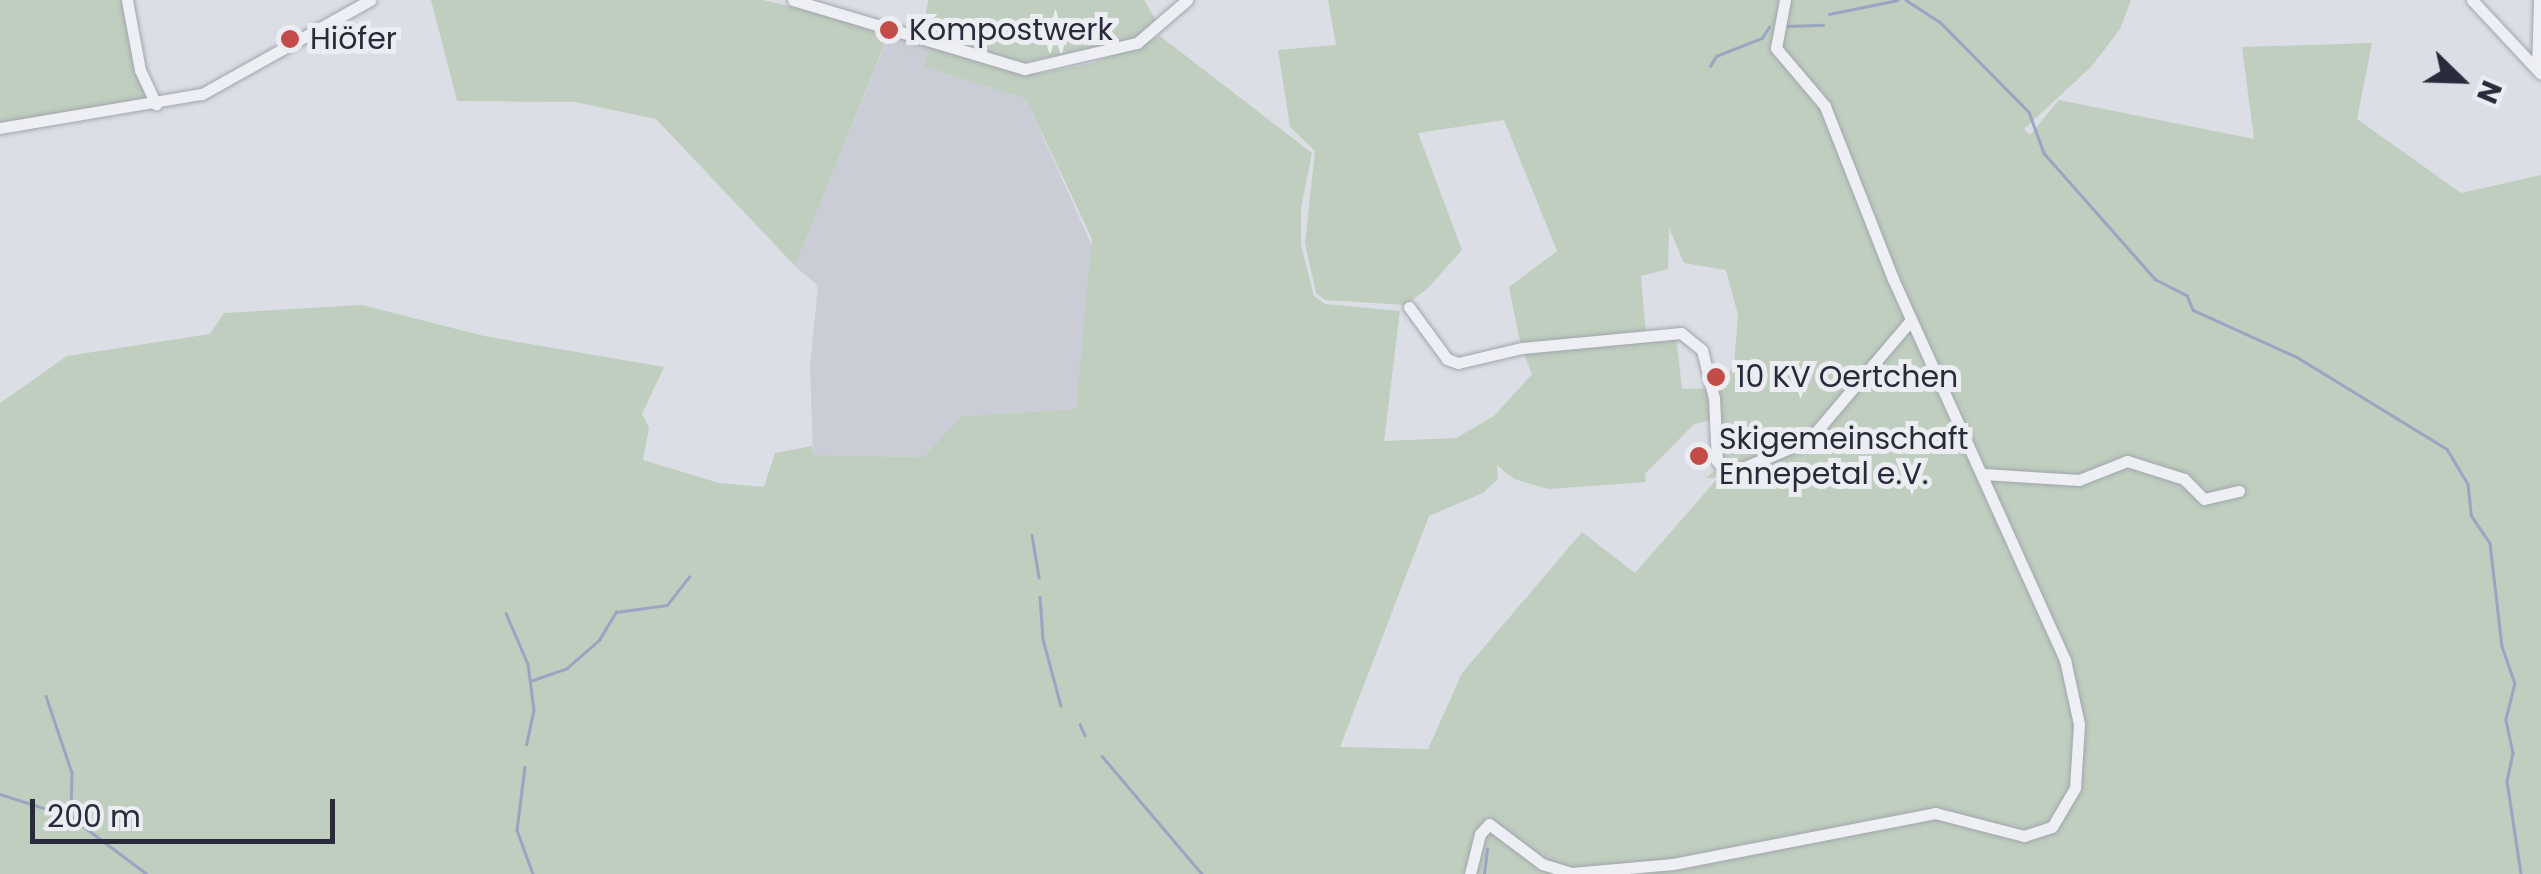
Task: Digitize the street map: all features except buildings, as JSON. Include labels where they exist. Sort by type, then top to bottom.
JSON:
[{"type":"street","points":[[127,0],[140,70],[156,105]]},
{"type":"street","points":[[0,128],[156,105],[219,86],[370,0]]},
{"type":"street","points":[[793,0],[1025,69],[1137,43],[1187,0]]},
{"type":"street","points":[[1470,874],[1480,834],[1490,824],[1506,830],[1542,864],[1572,873],[1673,864],[1935,813],[2024,836],[2052,827],[2075,788],[2079,724],[2066,660],[1911,320],[1825,106],[1776,48],[1785,0]]},
{"type":"street","points":[[2472,0],[2539,71]]},
{"type":"street","points":[[2539,0],[2539,71]]},
{"type":"street","points":[[1409,307],[1446,359],[1458,363],[1522,348],[1682,333],[1702,350],[1717,461],[1728,474],[1809,440],[1911,320]]},
{"type":"street","points":[[1983,474],[2080,480],[2128,461],[2184,479],[2204,499],[2238,491]]},
{"type":"shaded area","points":[[891,30],[932,45],[923,66],[1026,99],[1094,250],[1076,409],[962,416],[923,457],[813,455],[810,366],[818,286],[795,266]]},
{"type":"green space","points":[[0,0],[132,0],[145,72],[158,99],[0,123]]},
{"type":"green space","points":[[431,0],[763,0],[890,31],[795,266],[656,119],[575,102],[457,101]]},
{"type":"green space","points":[[928,0],[1144,0],[1157,22],[1137,38],[1022,63],[924,32]]},
{"type":"green space","points":[[1328,0],[2131,0],[2120,29],[2092,66],[2024,129],[2030,135],[2059,100],[2254,139],[2242,47],[2372,43],[2357,119],[2461,193],[2541,175],[2541,874],[0,874],[0,403],[67,356],[210,334],[224,313],[362,305],[484,336],[664,367],[642,414],[649,428],[643,460],[719,483],[764,487],[775,453],[812,446],[813,455],[923,457],[962,416],[1076,409],[1092,239],[1026,99],[923,66],[932,45],[1036,74],[1093,63],[1160,36],[1312,153],[1301,208],[1301,245],[1314,296],[1325,304],[1400,311],[1384,441],[1456,438],[1494,416],[1532,374],[1523,351],[1676,334],[1682,389],[1716,388],[1722,382],[1734,365],[1738,315],[1726,270],[1684,263],[1669,228],[1668,269],[1641,276],[1646,335],[1521,346],[1509,287],[1557,251],[1504,120],[1418,133],[1462,250],[1427,289],[1406,305],[1325,300],[1316,293],[1305,243],[1315,151],[1290,127],[1278,50],[1336,45]],"holes":[[[1719,418],[1722,464],[1706,478],[1718,478],[1635,573],[1582,532],[1462,673],[1428,749],[1340,747],[1429,516],[1483,493],[1498,479],[1497,465],[1514,479],[1548,489],[1646,482],[1645,474],[1694,424]]]},
{"type":"waterway","points":[[1829,14],[1898,0]]},
{"type":"waterway","points":[[1906,0],[1940,22],[2029,112],[2044,153],[2155,279],[2187,295],[2193,310],[2297,357],[2447,449],[2468,484],[2471,515],[2490,543],[2502,646],[2515,683],[2506,720],[2513,753],[2507,781],[2521,874]]},
{"type":"waterway","points":[[1787,26],[1823,25]]},
{"type":"waterway","points":[[1710,66],[1716,56],[1762,38],[1769,27]]},
{"type":"waterway","points":[[1032,535],[1039,577]]},
{"type":"waterway","points":[[530,681],[567,668],[599,640],[616,612],[667,605],[689,577]]},
{"type":"waterway","points":[[1040,597],[1043,639],[1061,706]]},
{"type":"waterway","points":[[506,613],[528,664],[534,710],[527,744]]},
{"type":"waterway","points":[[46,696],[72,773],[71,815]]},
{"type":"waterway","points":[[1080,724],[1085,735]]},
{"type":"waterway","points":[[1102,756],[1202,874]]},
{"type":"waterway","points":[[525,767],[517,830],[533,874]]},
{"type":"waterway","points":[[0,794],[71,817],[147,874]]},
{"type":"waterway","points":[[1484,874],[1487,849]]},
{"type":"place","name":"Kompostwerk","points":[[889,30]]},
{"type":"place","name":"Hiöfer","points":[[290,39]]},
{"type":"place","name":"10 KV Oertchen","points":[[1716,377]]},
{"type":"place","name":"Skigemeinschaft Ennepetal e.V.","points":[[1699,456]]}]
